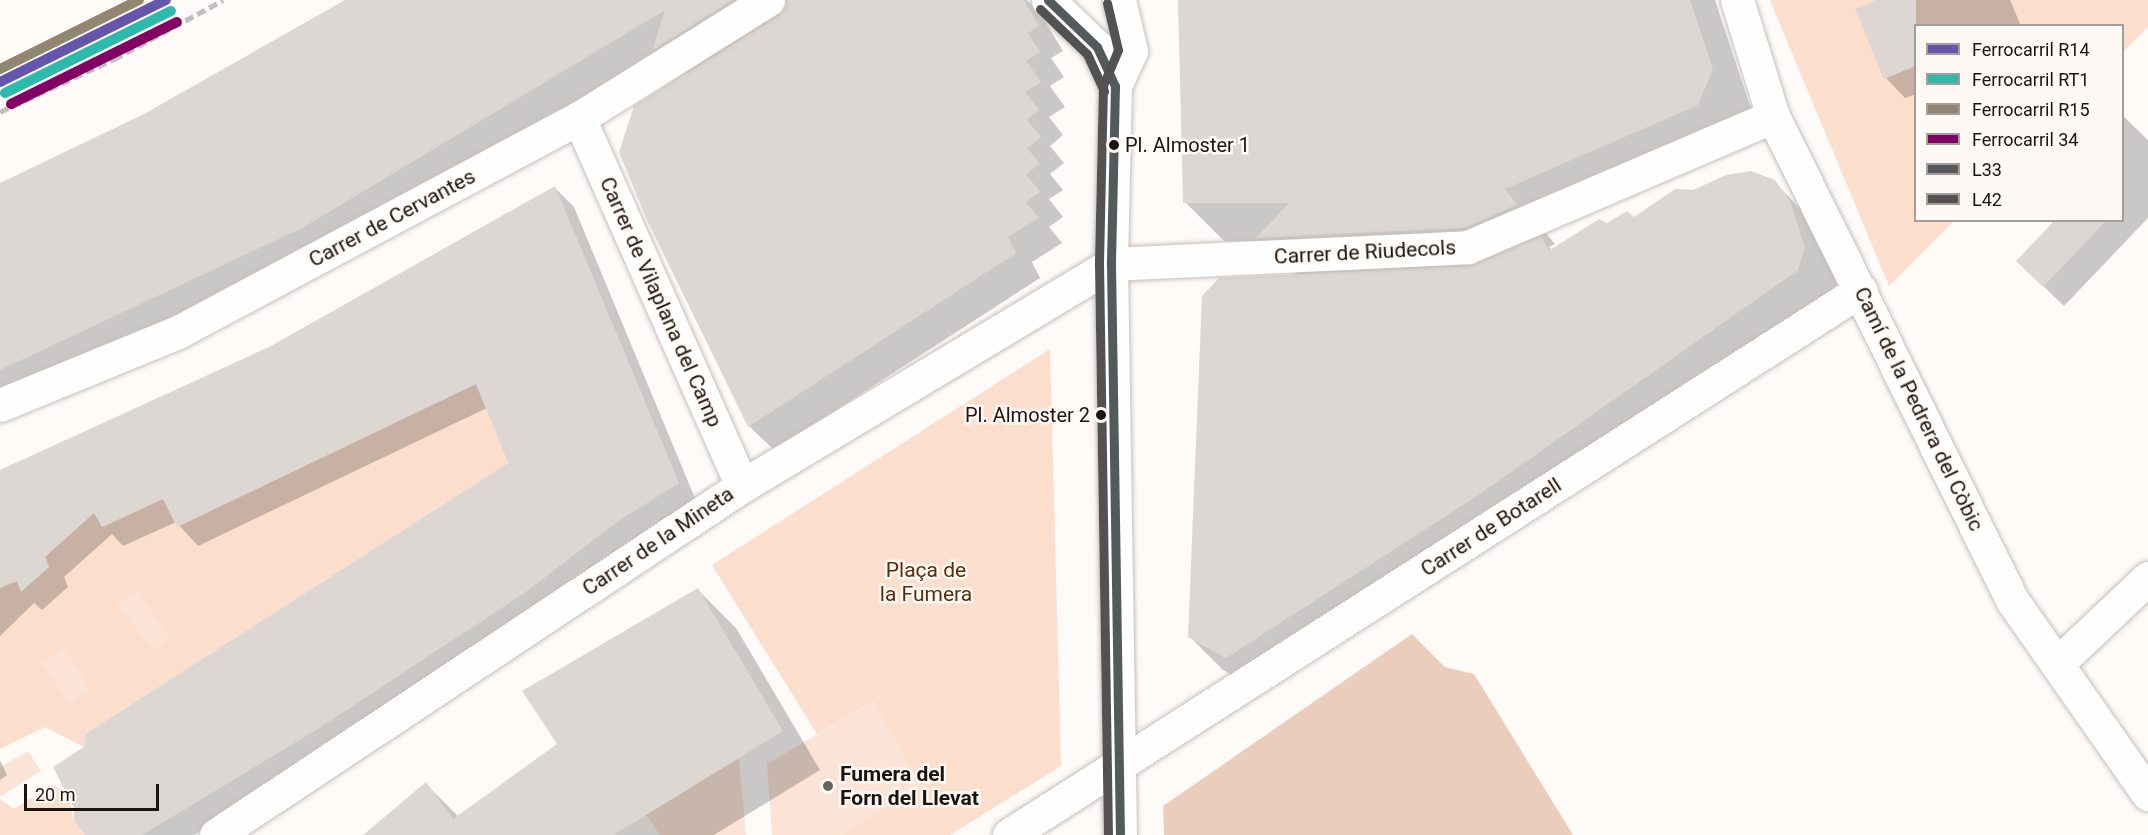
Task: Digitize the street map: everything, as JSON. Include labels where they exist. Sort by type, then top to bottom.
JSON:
[{"type":"street","name":"Carrer de Cervantes","points":[[0,405],[178,333],[579,118],[768,0]]},
{"type":"street","points":[[1048,0],[1096,47],[1115,86]]},
{"type":"street","points":[[1119,0],[1131,51],[1115,86],[1111,264],[1121,765],[1120,835]]},
{"type":"street","name":"Camí de la Pedrera del Còbic","points":[[1737,0],[1773,116],[1861,290],[2012,600],[2148,794]]},
{"type":"street","name":"Carrer de Riudecols","points":[[1111,264],[1468,247],[1773,116]]},
{"type":"street","name":"Carrer de Vilaplana del Camp","points":[[579,118],[742,486]]},
{"type":"street","name":"Carrer de la Mineta","points":[[216,835],[742,486],[1111,264]]},
{"type":"street","name":"Carrer de Botarell","points":[[1009,835],[1861,290]]},
{"type":"street","points":[[2057,664],[2148,578]]},
{"type":"green space","points":[[1770,0],[2148,0],[2148,27],[2124,51],[2124,24],[1914,24],[1914,222],[1953,222],[1889,286]]},
{"type":"green space","name":"Plaça de la Fumera","points":[[1050,349],[1061,766],[950,835],[841,835],[920,785],[873,701],[817,734],[712,565]]},
{"type":"green space","points":[[476,384],[508,463],[85,734],[84,747],[45,727],[0,749],[0,588],[17,581],[21,591],[49,567],[45,557],[94,512],[103,527],[163,499],[177,527]]},
{"type":"green space","points":[[53,785],[69,798],[74,821],[85,835],[0,835],[0,799],[14,809]]},
{"type":"shaded area","points":[[138,590],[169,638],[154,650],[116,604]]},
{"type":"shaded area","points":[[1412,634],[1445,667],[1474,674],[1573,835],[1164,835],[1163,806]]},
{"type":"shaded area","points":[[64,649],[91,690],[69,704],[42,663]]},
{"type":"shaded area","points":[[873,701],[921,786],[841,835],[772,835],[767,764]]},
{"type":"shaded area","points":[[28,751],[41,771],[0,797],[0,767]]},
{"type":"shaded area","points":[[739,758],[746,835],[660,835],[646,815]]},
{"type":"building","points":[[345,0],[733,0],[652,51],[665,10],[304,227],[0,370],[0,183],[144,114]]},
{"type":"building","points":[[787,0],[1024,0],[1039,26],[1028,33],[1040,52],[1026,61],[1041,82],[1025,92],[1039,110],[1027,120],[1041,137],[1027,148],[1040,164],[1026,174],[1040,192],[1026,202],[1039,218],[1008,237],[1016,253],[748,427],[647,220],[619,152],[634,106],[778,16]]},
{"type":"building","points":[[1178,0],[1690,0],[1713,69],[1698,105],[1505,189],[1517,205],[1464,228],[1256,238],[1289,203],[1183,203]]},
{"type":"building","points":[[1876,0],[1916,0],[1914,67],[1884,79],[1855,9]]},
{"type":"building","points":[[1751,171],[1775,180],[1791,203],[1805,248],[1798,270],[1480,494],[1226,658],[1188,637],[1202,296],[1219,278],[1469,266],[1540,236],[1550,250],[1599,219],[1607,223],[1627,211],[1634,217],[1675,189],[1693,190],[1726,175]]},
{"type":"building","points":[[555,186],[679,483],[617,522],[523,594],[316,730],[142,835],[85,835],[74,821],[74,808],[53,767],[84,747],[85,734],[508,463],[476,384],[177,527],[163,499],[102,527],[94,513],[45,557],[49,567],[21,592],[17,581],[0,588],[0,470],[269,347]]},
{"type":"building","points":[[2053,222],[2105,222],[2043,287],[2016,261]]},
{"type":"building","points":[[698,588],[783,731],[613,835],[363,835],[426,782],[453,819],[557,744],[522,691]]},
{"type":"railway","points":[[0,112],[114,59],[223,0]]},
{"type":"rail line","name":"R15","points":[[0,69],[139,0]]},
{"type":"rail line","name":"R14","points":[[0,82],[166,0]]},
{"type":"rail line","name":"RT1","points":[[5,93],[171,11]]},
{"type":"rail line","name":"34","points":[[11,104],[177,22]]},
{"type":"transit line","name":"L33","points":[[1048,0],[1097,47],[1115,86],[1111,264],[1120,835]]},
{"type":"transit line","name":"L42","points":[[1107,3],[1118,50],[1103,85],[1099,264],[1108,835]]},
{"type":"transit line","name":"L42","points":[[1040,9],[1087,54],[1104,91]]},
{"type":"place","name":"Pl. Almoster 1","points":[[1114,145]]},
{"type":"place","name":"Pl. Almoster 2","points":[[1101,415]]},
{"type":"place","name":"Fumera del Forn del Llevat","points":[[828,786]]}]
